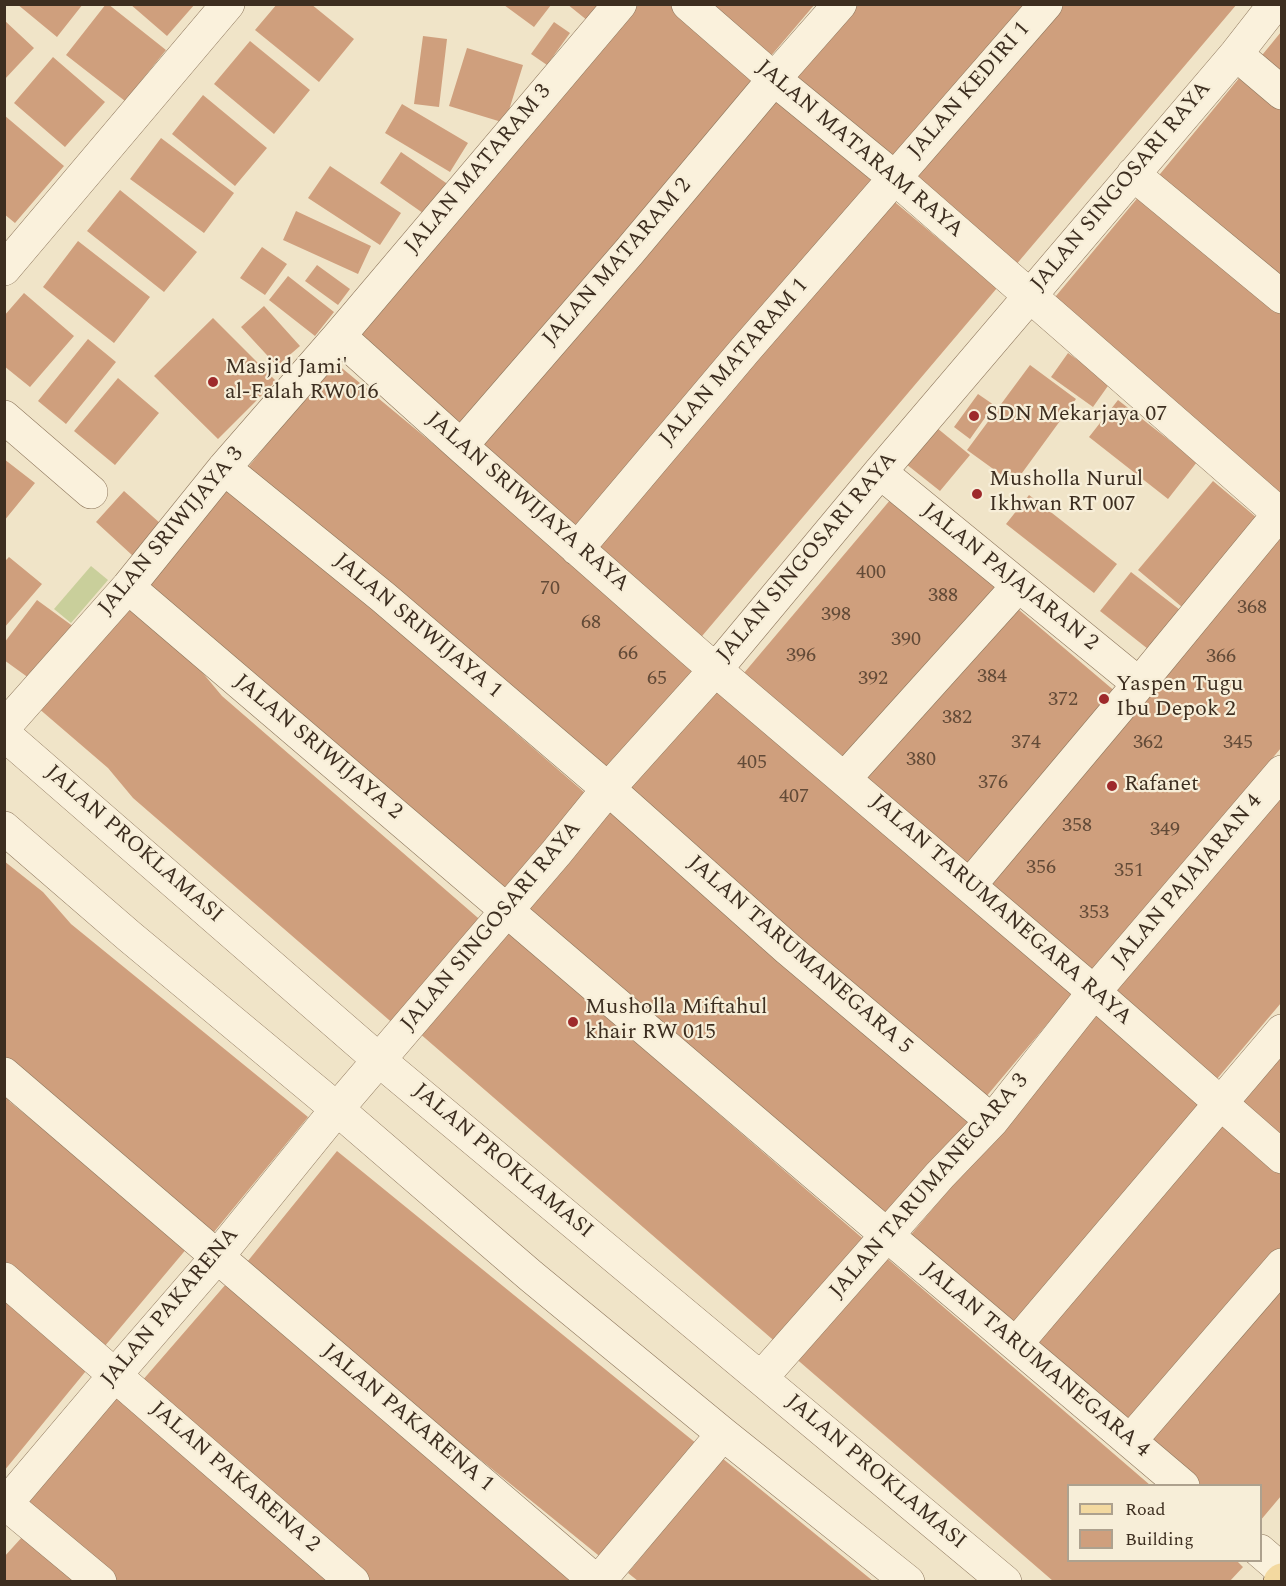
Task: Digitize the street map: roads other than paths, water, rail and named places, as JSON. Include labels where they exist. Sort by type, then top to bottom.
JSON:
[{"type":"street","points":[[4,269],[228,4]]},
{"type":"street","name":"JALAN MATARAM 3","points":[[339,336],[620,4]]},
{"type":"street","name":"JALAN MATARAM RAYA","points":[[688,4],[774,80],[895,178],[1280,515]]},
{"type":"street","name":"JALAN MATARAM 2","points":[[461,446],[840,4]]},
{"type":"street","name":"JALAN KEDIRI 1","points":[[895,178],[1046,4]]},
{"type":"street","name":"JALAN SINGOSARI RAYA","points":[[336,1109],[556,853],[608,789],[716,669],[880,472],[1236,54],[1275,4]]},
{"type":"street","points":[[1236,54],[1281,93]]},
{"type":"street","points":[[1133,174],[1281,297]]},
{"type":"street","name":"JALAN MATARAM 1","points":[[577,549],[745,350],[895,178]]},
{"type":"street","name":"JALAN SRIWIJAYA RAYA","points":[[339,336],[577,549],[716,669]]},
{"type":"street","name":"JALAN SRIWIJAYA 3","points":[[4,727],[128,587],[224,468],[339,336]]},
{"type":"street","points":[[4,417],[91,492]]},
{"type":"street","name":"JALAN SRIWIJAYA 1","points":[[224,468],[383,597],[608,789]]},
{"type":"street","name":"JALAN PAJAJARAN 2","points":[[880,472],[1139,684]]},
{"type":"street","points":[[970,885],[1280,515]]},
{"type":"street","points":[[845,778],[1018,586]]},
{"type":"street","name":"JALAN SRIWIJAYA 2","points":[[128,587],[888,1236]]},
{"type":"street","name":"JALAN TARUMANEGARA RAYA","points":[[716,669],[1094,992],[1281,1157]]},
{"type":"street","name":"JALAN PROKLAMASI","points":[[4,734],[379,1060],[1005,1581]]},
{"type":"street","name":"JALAN PAJAJARAN 4","points":[[1094,992],[1281,772]]},
{"type":"street","name":"JALAN TARUMANEGARA 5","points":[[608,789],[788,949],[992,1121]]},
{"type":"street","points":[[4,828],[531,1276],[723,1434],[908,1581]]},
{"type":"street","name":"JALAN TARUMANEGARA 3","points":[[761,1378],[940,1175],[992,1121],[1094,992]]},
{"type":"street","points":[[1016,1344],[1281,1031]]},
{"type":"street","name":"JALAN PAKARENA 1","points":[[4,1074],[597,1581]]},
{"type":"street","name":"JALAN PAKARENA","points":[[5,1504],[217,1257],[336,1109]]},
{"type":"street","name":"JALAN TARUMANEGARA 4","points":[[888,1236],[1182,1484]]},
{"type":"street","points":[[1130,1441],[1281,1265]]},
{"type":"street","name":"JALAN PAKARENA 2","points":[[4,1279],[353,1581]]},
{"type":"street","points":[[597,1581],[723,1434]]},
{"type":"street","points":[[5,1504],[100,1581]]},
{"type":"street","points":[[1262,1553],[1281,1570]]},
{"type":"place","name":"Masjid Jami' al-Falah RW016","points":[[213,382]]},
{"type":"place","name":"SDN Mekarjaya 07","points":[[974,416]]},
{"type":"place","name":"Musholla Nurul Ikhwan RT 007","points":[[977,494]]},
{"type":"place","name":"Yaspen Tugu Ibu Depok 2","points":[[1104,699]]},
{"type":"place","name":"Rafanet","points":[[1112,786]]},
{"type":"place","name":"Musholla Miftahul khair RW 015","points":[[573,1022]]}]
